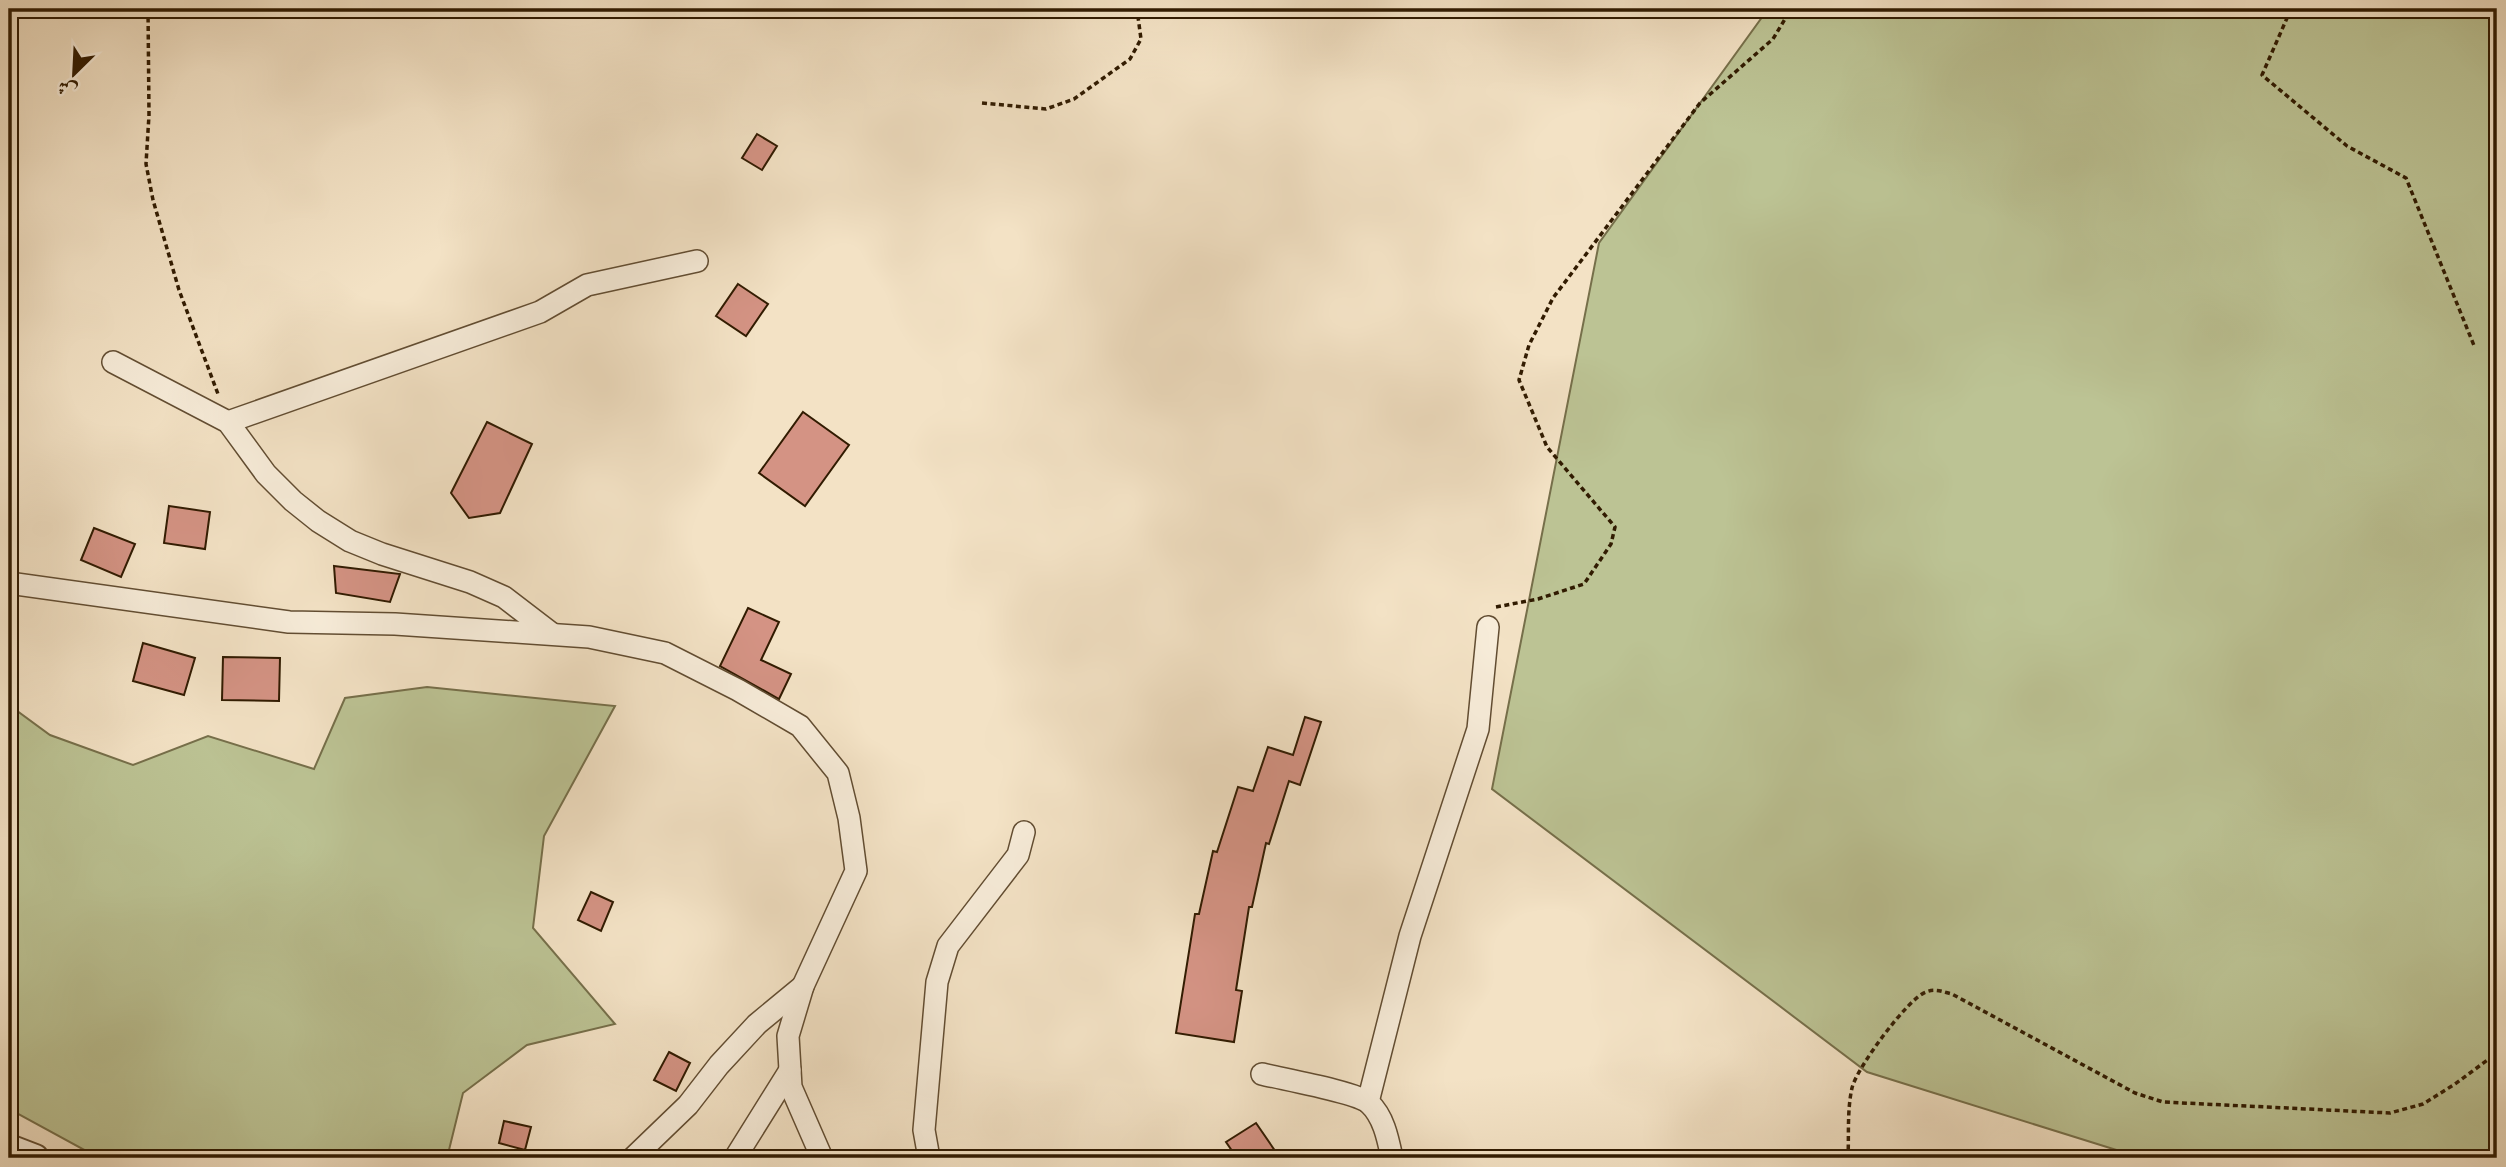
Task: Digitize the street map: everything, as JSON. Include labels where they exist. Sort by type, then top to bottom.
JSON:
[{"type":"street","points":[[228,422],[540,312],[587,285],[696,261]]},
{"type":"street","points":[[113,362],[228,422],[266,474],[318,522],[350,541],[382,554],[470,582],[504,597],[551,633]]},
{"type":"street","points":[[9,583],[289,622],[396,624],[551,633],[589,638],[665,653],[738,690],[800,726],[838,773],[849,818],[856,871],[803,986],[788,1036],[791,1087],[822,1158]]},
{"type":"street","points":[[1368,1102],[1410,936],[1478,729],[1488,627]]},
{"type":"street","points":[[929,1158],[924,1130],[937,982],[948,946],[1018,855],[1024,832]]},
{"type":"street","points":[[633,1158],[688,1105],[719,1065],[757,1024],[803,986]]},
{"type":"street","points":[[735,1158],[790,1070]]},
{"type":"street","points":[[1262,1074],[1334,1090],[1368,1102],[1385,1128],[1392,1158]]},
{"type":"street","points":[[9,1149],[35,1158]]},
{"type":"path","points":[[148,9],[149,115],[146,164],[153,200],[179,290],[228,422]]},
{"type":"path","points":[[982,103],[1046,109],[1074,99],[1130,59],[1141,39],[1139,18],[1122,9]]},
{"type":"path","points":[[1488,627],[1493,607],[1538,599],[1584,584],[1611,544],[1615,527],[1547,447],[1520,380],[1529,345],[1553,298],[1700,103],[1773,39],[1791,9]]},
{"type":"path","points":[[2291,9],[2262,75],[2347,145],[2406,178],[2475,348]]},
{"type":"path","points":[[1848,1158],[1851,1090],[1856,1076],[1863,1063],[1914,999],[1925,992],[1937,990],[1952,994],[2135,1093],[2162,1102],[2390,1114],[2423,1104],[2497,1054]]},
{"type":"green space","points":[[1768,9],[2497,9],[2497,1158],[2142,1158],[1867,1072],[1492,789],[1599,243]]},
{"type":"green space","points":[[427,687],[615,706],[544,836],[533,928],[615,1024],[527,1045],[463,1093],[447,1158],[99,1158],[9,1109],[9,705],[50,735],[133,765],[208,736],[314,769],[345,698]]},
{"type":"building","points":[[757,134],[777,146],[762,170],[742,158]]},
{"type":"building","points":[[738,284],[768,304],[746,336],[716,316]]},
{"type":"building","points":[[803,412],[849,445],[805,506],[759,473]]},
{"type":"building","points":[[487,422],[532,444],[500,513],[469,518],[451,493]]},
{"type":"building","points":[[169,506],[210,512],[205,549],[164,543]]},
{"type":"building","points":[[94,528],[135,544],[121,577],[81,560]]},
{"type":"building","points":[[334,566],[400,574],[390,602],[336,593]]},
{"type":"building","points":[[748,608],[779,622],[761,660],[791,674],[779,699],[720,666]]},
{"type":"building","points":[[143,643],[195,658],[184,695],[133,681]]},
{"type":"building","points":[[223,657],[280,658],[279,701],[222,700]]},
{"type":"building","points":[[1305,717],[1321,722],[1300,785],[1289,781],[1269,844],[1266,843],[1252,907],[1249,907],[1236,990],[1242,991],[1234,1042],[1176,1033],[1195,914],[1199,914],[1213,851],[1217,852],[1238,787],[1253,791],[1268,747],[1293,755]]},
{"type":"building","points":[[591,892],[613,902],[601,931],[578,920]]},
{"type":"building","points":[[669,1052],[690,1063],[676,1091],[654,1080]]},
{"type":"building","points":[[504,1121],[531,1127],[525,1150],[499,1143]]},
{"type":"building","points":[[1256,1123],[1280,1158],[1237,1158],[1226,1142]]}]
